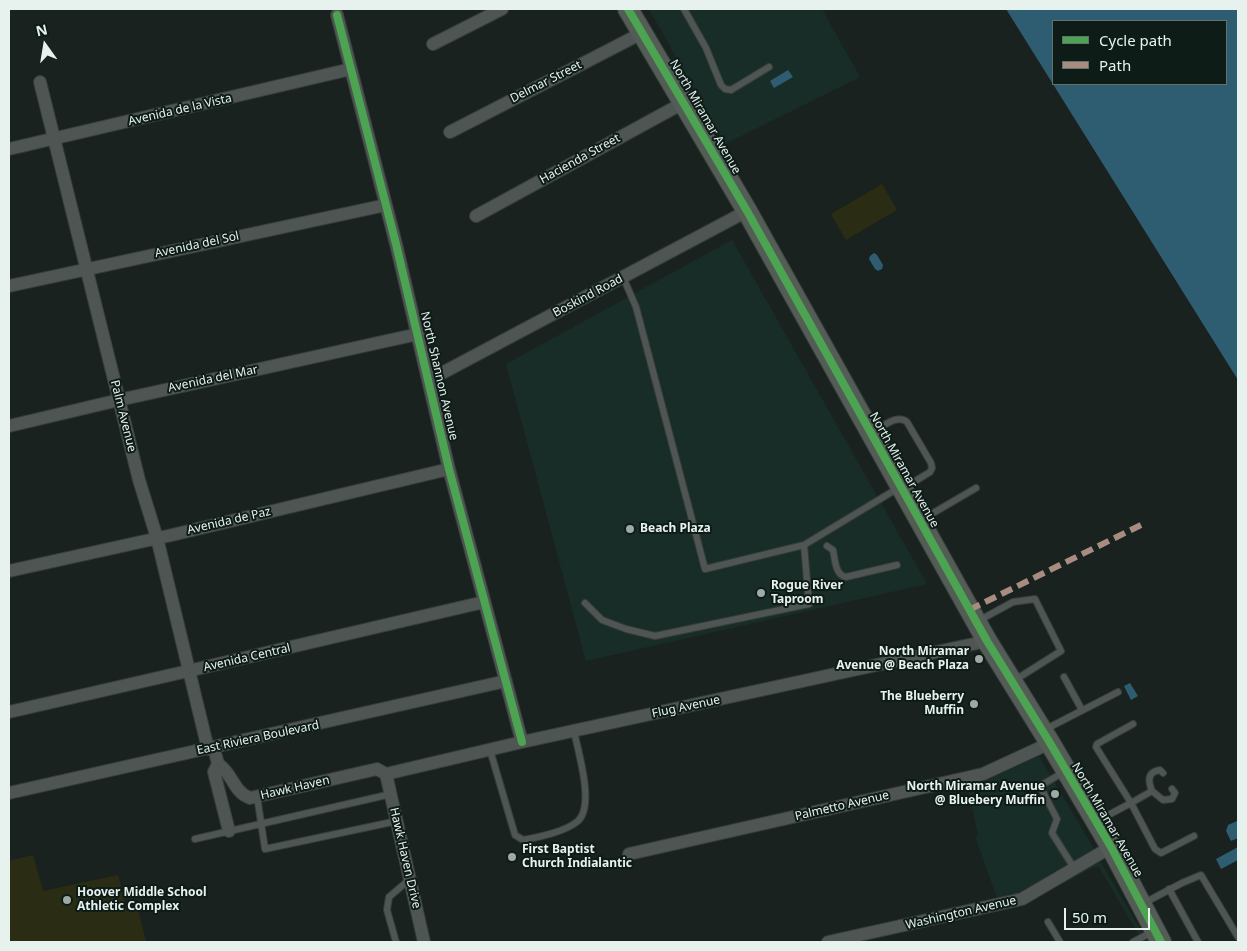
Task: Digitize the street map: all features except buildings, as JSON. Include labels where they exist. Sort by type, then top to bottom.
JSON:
[{"type":"main road","name":"North Miramar Avenue","points":[[628,9],[747,211],[987,642],[1111,847],[1158,936]]},
{"type":"street","points":[[433,44],[502,9]]},
{"type":"street","name":"North Shannon Avenue","points":[[337,15],[418,334],[449,469],[522,742]]},
{"type":"street","name":"Delmar Street","points":[[450,132],[642,33]]},
{"type":"street","name":"Avenida de la Vista","points":[[9,149],[351,69]]},
{"type":"street","name":"Palm Avenue","points":[[40,82],[119,400],[157,538],[188,672],[211,748]]},
{"type":"street","name":"Hacienda Street","points":[[476,216],[683,103]]},
{"type":"street","name":"Avenida del Sol","points":[[9,286],[386,205]]},
{"type":"street","name":"Boskind Road","points":[[429,380],[747,211]]},
{"type":"street","name":"Avenida del Mar","points":[[9,426],[418,334]]},
{"type":"street","name":"Avenida de Paz","points":[[9,571],[449,469]]},
{"type":"street","name":"Avenida Central","points":[[9,712],[484,602]]},
{"type":"street","name":"Flug Avenue","points":[[386,774],[522,742],[987,642]]},
{"type":"street","name":"East Riviera Boulevard","points":[[9,793],[506,681]]},
{"type":"street","name":"Palmetto Avenue","points":[[629,854],[982,774],[1046,737]]},
{"type":"street","name":"Hawk Haven","points":[[211,748],[218,764],[223,767],[243,796],[250,798],[377,770],[386,774]]},
{"type":"street","name":"Hawk Haven","points":[[218,764],[214,772],[229,831]]},
{"type":"street","name":"Hawk Haven Drive","points":[[386,774],[424,942]]},
{"type":"street","name":"Washington Avenue","points":[[828,942],[1022,899],[1111,847]]},
{"type":"lane","points":[[684,9],[706,48],[721,85],[725,89],[731,90],[769,67]]},
{"type":"lane","points":[[623,277],[636,307],[705,569],[804,545],[930,472],[932,468],[931,463],[903,418],[898,418],[871,433]]},
{"type":"lane","points":[[920,521],[976,488]]},
{"type":"lane","points":[[585,603],[602,620],[626,630],[655,636],[809,604],[804,545]]},
{"type":"lane","points":[[827,546],[833,550],[838,573],[842,576],[846,577],[897,565]]},
{"type":"lane","points":[[976,622],[1013,602],[1035,598],[1061,651],[1012,682]]},
{"type":"lane","points":[[1064,677],[1082,710]]},
{"type":"lane","points":[[1046,737],[1082,710],[1118,692]]},
{"type":"lane","points":[[1133,724],[1097,744],[1096,747],[1131,803],[1155,848],[1160,852],[1194,836]]},
{"type":"lane","points":[[490,750],[515,835],[523,840],[537,838],[578,821],[584,811],[587,797],[574,731]]},
{"type":"lane","points":[[1163,773],[1160,770],[1154,771],[1150,775],[1148,782],[1152,791],[1163,800],[1172,799],[1175,793],[1172,789]]},
{"type":"lane","points":[[1066,771],[1040,786],[1057,819],[1052,833],[1074,868]]},
{"type":"lane","points":[[1096,821],[1152,791]]},
{"type":"lane","points":[[195,839],[390,794]]},
{"type":"lane","points":[[257,796],[266,849],[396,821]]},
{"type":"lane","points":[[1141,904],[1201,875],[1238,937]]},
{"type":"lane","points":[[396,942],[387,910],[389,897],[410,879]]},
{"type":"lane","points":[[1169,889],[1198,942]]},
{"type":"lane","points":[[1048,922],[1060,942]]},
{"type":"lane","points":[[1134,942],[1158,936]]},
{"type":"shaded area","points":[[649,9],[822,9],[860,77],[725,144]]},
{"type":"shaded area","points":[[882,184],[897,210],[846,240],[831,214]]},
{"type":"shaded area","points":[[732,240],[927,584],[586,661],[506,364]]},
{"type":"shaded area","points":[[1039,756],[1094,849],[1020,893],[997,898],[975,836],[978,835],[967,785],[985,781]]},
{"type":"shaded area","name":"Hoover Middle School Athletic Complex","points":[[33,855],[43,891],[118,875],[127,911],[138,909],[146,942],[9,942],[9,861]]},
{"type":"shaded area","points":[[1100,861],[1148,942],[1143,942],[1099,867],[1094,867],[1051,890]]},
{"type":"water","points":[[1006,9],[1238,9],[1238,380],[1054,85],[1227,85],[1227,20],[1052,20],[1052,83]]},
{"type":"water","points":[[788,70],[793,77],[774,88],[770,81]]},
{"type":"water","points":[[874,253],[883,265],[882,269],[878,271],[869,259]]},
{"type":"water","points":[[1130,683],[1138,696],[1131,700],[1124,686]]},
{"type":"water","points":[[1237,821],[1238,838],[1231,841],[1226,831],[1228,825]]},
{"type":"water","points":[[1238,847],[1238,860],[1221,869],[1216,859]]},
{"type":"marked path","points":[[969,610],[1141,525]]},
{"type":"cycle path","points":[[628,9],[747,211],[987,641],[1111,847],[1161,942]]},
{"type":"cycle path","points":[[337,15],[396,244],[449,469],[522,742]]},
{"type":"place","name":"Beach Plaza","points":[[630,529]]},
{"type":"place","name":"Rogue River Taproom","points":[[761,593]]},
{"type":"place","name":"North Miramar Avenue @ Beach Plaza","points":[[979,659]]},
{"type":"place","name":"The Blueberry Muffin","points":[[974,704]]},
{"type":"place","name":"North Miramar Avenue @ Bluebery Muffin","points":[[1055,794]]},
{"type":"place","name":"First Baptist Church Indialantic","points":[[512,857]]},
{"type":"place","name":"Hoover Middle School Athletic Complex","points":[[67,900]]}]
